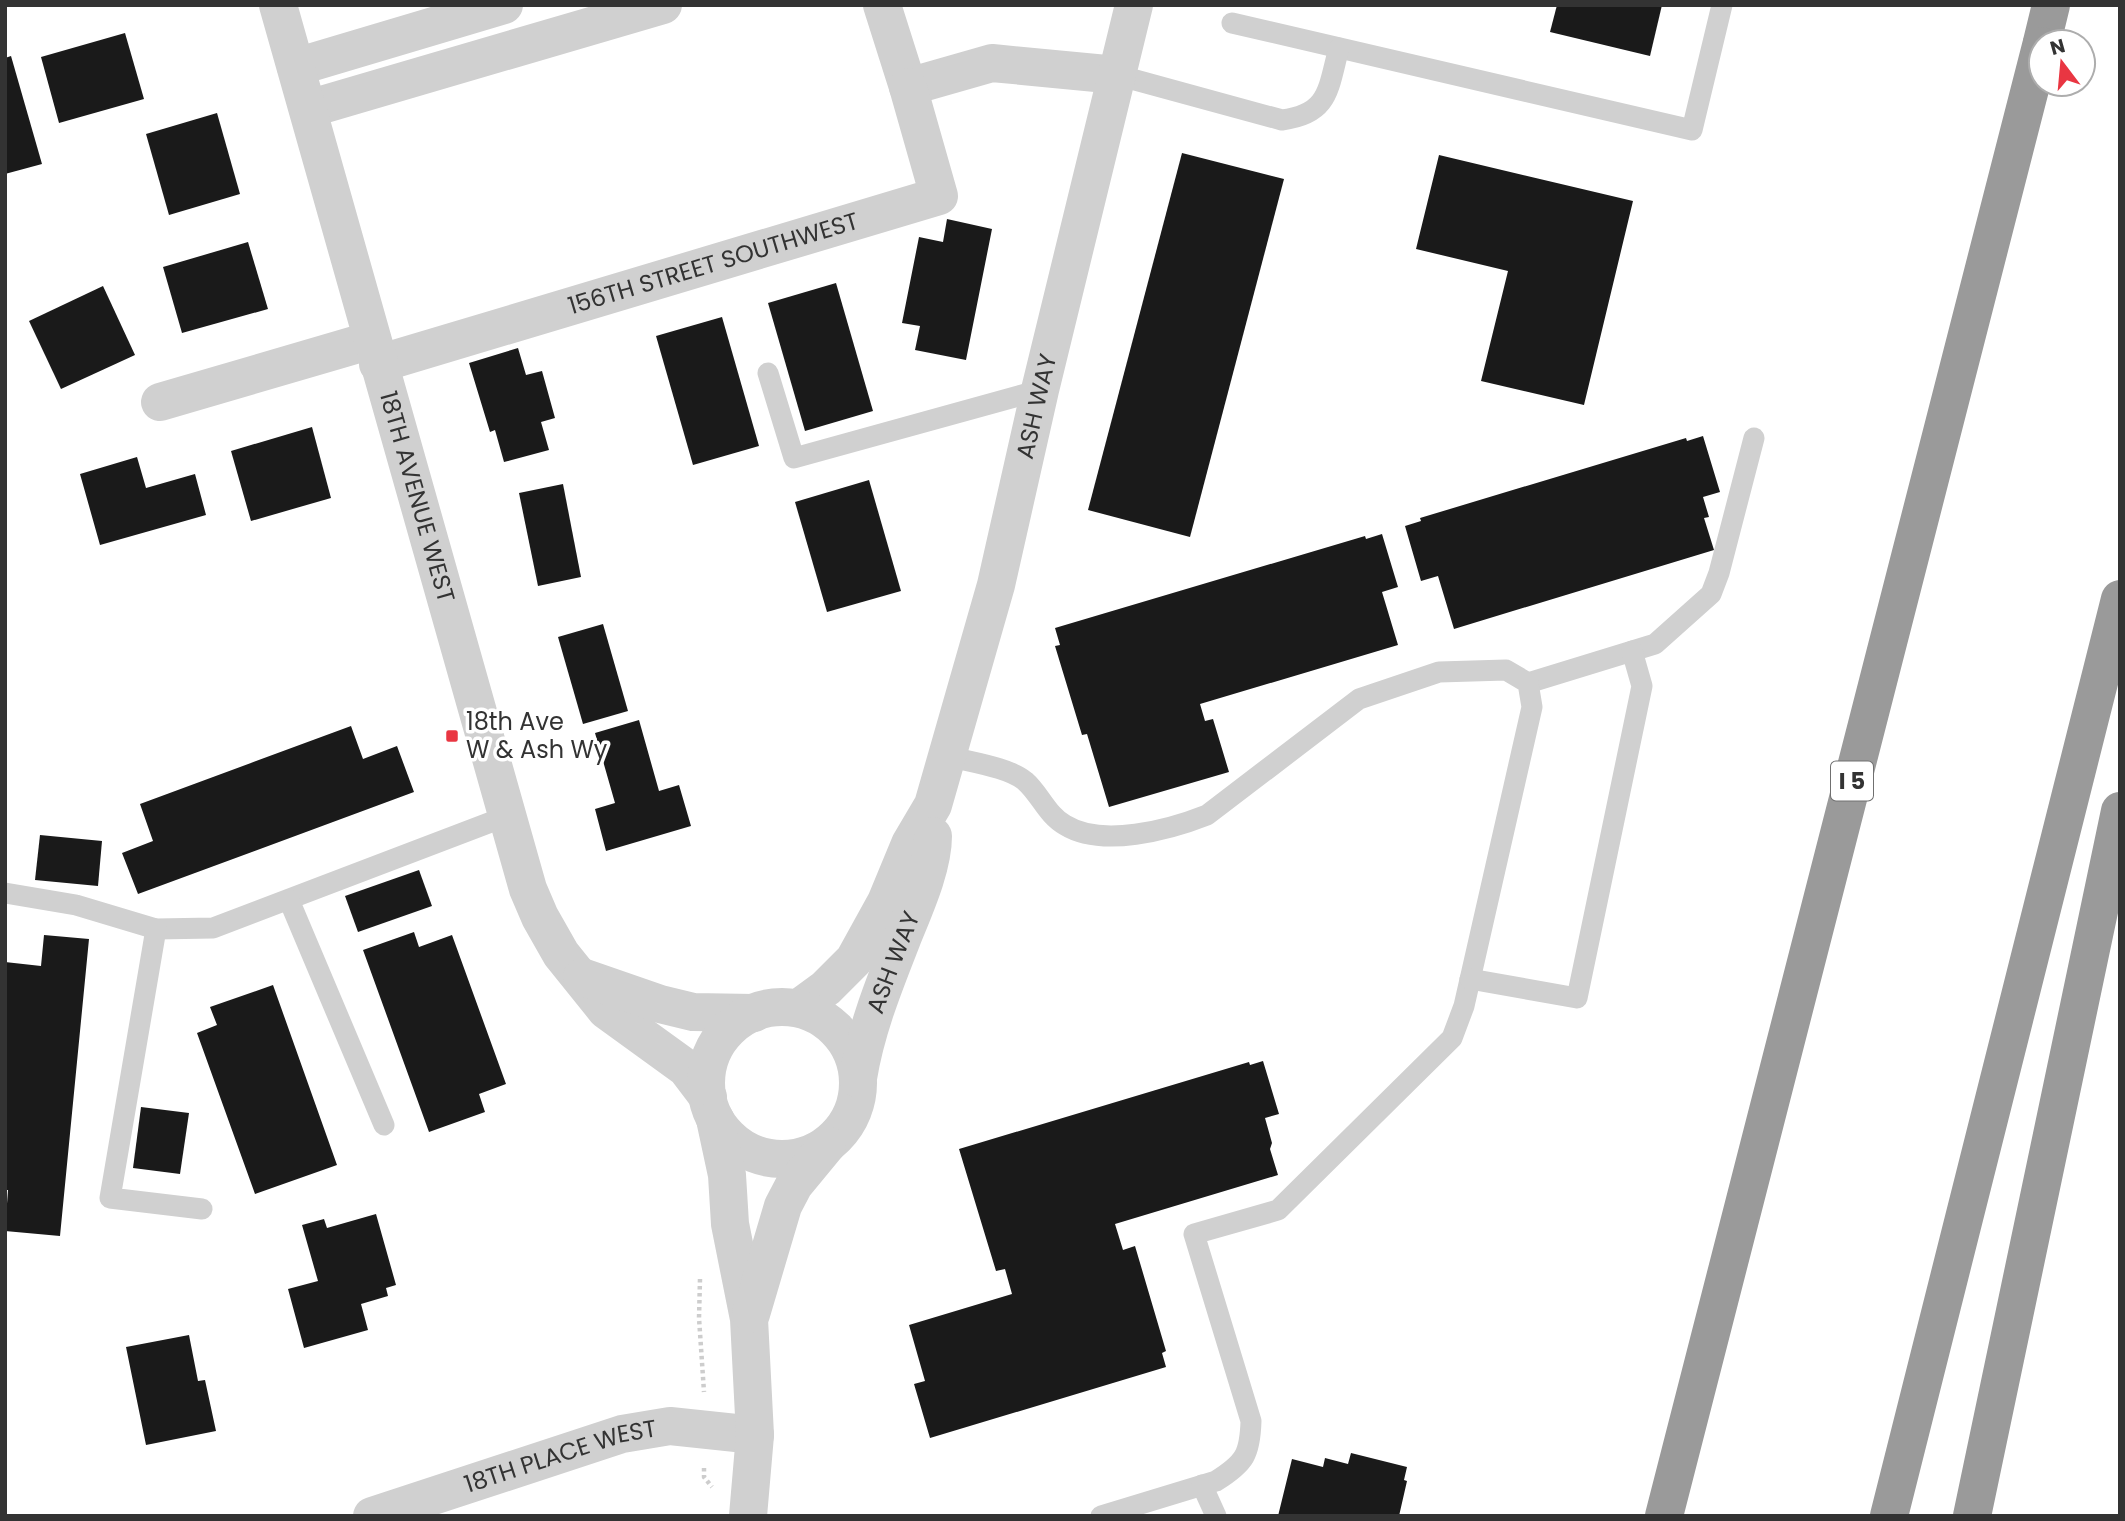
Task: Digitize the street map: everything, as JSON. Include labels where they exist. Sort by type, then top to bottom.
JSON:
[{"type":"highway","name":"I 5","points":[[2045,28],[2051,5]]},
{"type":"highway","name":"I 5","points":[[1664,1516],[2027,98]]},
{"type":"highway","points":[[1889,1516],[2120,599]]},
{"type":"highway","points":[[1972,1516],[2120,811]]},
{"type":"street","name":"18TH AVENUE WEST","points":[[278,5],[528,889],[561,954],[606,1010],[686,1068],[711,1108]]},
{"type":"street","points":[[296,67],[504,5]]},
{"type":"street","points":[[307,109],[663,5]]},
{"type":"street","points":[[882,5],[908,87],[992,63],[1116,75]]},
{"type":"street","name":"ASH WAY","points":[[800,1007],[827,988],[854,960],[886,902],[910,844],[933,805],[996,585],[1040,390],[1134,5]]},
{"type":"street","name":"156TH STREET SOUTHWEST","points":[[375,352],[939,196],[908,87]]},
{"type":"street","points":[[160,402],[375,352]]},
{"type":"street","name":"ASH WAY","points":[[858,1080],[864,1043],[875,1008],[918,901],[933,846],[933,805]]},
{"type":"street","name":"18TH AVENUE WEST","points":[[582,977],[660,1004],[694,1012],[754,1013]]},
{"type":"street","points":[[748,1516],[755,1435],[749,1319],[730,1224],[727,1175],[711,1108],[708,1071],[716,1046],[731,1026],[754,1013],[781,1006],[800,1007],[821,1016],[840,1032],[852,1055],[858,1080],[856,1104],[846,1124],[794,1185],[783,1206],[749,1319]]},
{"type":"street","points":[[711,1108],[729,1138],[744,1151],[762,1159],[782,1160],[805,1156],[828,1143]]},
{"type":"street","name":"18TH PLACE WEST","points":[[372,1516],[622,1434],[670,1426],[755,1435]]},
{"type":"lane","points":[[1232,23],[1692,130],[1721,5]]},
{"type":"lane","points":[[1116,75],[1282,120],[1312,113],[1327,94],[1339,48]]},
{"type":"lane","points":[[768,373],[794,458],[1040,390]]},
{"type":"lane","points":[[947,756],[1010,773],[1024,781],[1065,826],[1090,834],[1113,837],[1187,823],[1207,815],[1359,699],[1439,672],[1506,670],[1528,683],[1655,644],[1710,594],[1719,573],[1754,438]]},
{"type":"lane","points":[[1470,979],[1577,998],[1642,686],[1632,652]]},
{"type":"lane","points":[[1101,1516],[1216,1481],[1232,1471],[1250,1448],[1251,1421],[1194,1234],[1278,1210],[1452,1038],[1464,1006],[1532,707],[1528,683]]},
{"type":"lane","points":[[5,892],[76,905],[156,929],[213,928],[507,816]]},
{"type":"lane","points":[[289,900],[384,1125]]},
{"type":"lane","points":[[156,929],[110,1198],[202,1209]]},
{"type":"lane","points":[[1202,1485],[1216,1516]]},
{"type":"path","points":[[700,1274],[699,1318],[704,1395]]},
{"type":"building","points":[[1557,5],[1662,5],[1650,56],[1550,32]]},
{"type":"building","points":[[125,33],[144,99],[59,123],[41,57]]},
{"type":"building","points":[[11,56],[42,164],[5,174],[5,58]]},
{"type":"building","points":[[217,113],[240,194],[169,215],[146,134]]},
{"type":"building","points":[[1182,153],[1284,179],[1190,537],[1088,510]]},
{"type":"building","points":[[1439,155],[1633,201],[1584,405],[1481,381],[1508,271],[1416,249]]},
{"type":"building","points":[[947,219],[992,229],[966,360],[915,350],[920,326],[902,323],[919,237],[943,242]]},
{"type":"building","points":[[248,242],[268,309],[182,333],[163,267]]},
{"type":"building","points":[[836,283],[873,411],[805,431],[768,303]]},
{"type":"building","points":[[103,286],[135,355],[61,389],[29,321]]},
{"type":"building","points":[[722,317],[759,446],[693,465],[656,336]]},
{"type":"building","points":[[518,348],[526,375],[542,371],[555,418],[541,422],[549,450],[504,462],[495,430],[490,432],[469,363]]},
{"type":"building","points":[[312,427],[331,498],[251,521],[231,451]]},
{"type":"building","points":[[1703,436],[1720,492],[1703,497],[1709,517],[1704,518],[1714,550],[1454,629],[1438,576],[1421,581],[1405,526],[1421,521],[1420,518],[1686,438],[1687,441]]},
{"type":"building","points":[[137,457],[146,488],[195,474],[206,515],[100,545],[80,474]]},
{"type":"building","points":[[869,480],[901,591],[827,612],[795,502]]},
{"type":"building","points":[[563,484],[581,577],[538,586],[519,493]]},
{"type":"building","points":[[1382,534],[1398,587],[1382,592],[1398,645],[1200,704],[1205,721],[1213,719],[1229,772],[1109,807],[1087,734],[1082,735],[1055,646],[1060,645],[1055,628],[1365,536],[1366,539]]},
{"type":"building","points":[[603,624],[628,711],[583,724],[558,637]]},
{"type":"building","points":[[639,720],[659,791],[679,785],[691,826],[606,851],[595,809],[615,803],[595,733]]},
{"type":"building","points":[[351,726],[363,759],[397,746],[414,792],[138,894],[122,853],[153,841],[140,804]]},
{"type":"building","points":[[40,835],[102,841],[98,886],[35,880]]},
{"type":"building","points":[[419,870],[432,906],[358,932],[345,896]]},
{"type":"building","points":[[414,932],[419,947],[452,935],[506,1084],[479,1094],[485,1112],[429,1132],[363,950]]},
{"type":"building","points":[[44,935],[89,939],[60,1236],[5,1231],[8,1190],[5,1190],[5,962],[41,966]]},
{"type":"building","points":[[273,985],[337,1165],[255,1194],[197,1033],[217,1025],[210,1007]]},
{"type":"building","points":[[1263,1061],[1279,1114],[1265,1118],[1278,1175],[1115,1224],[1123,1250],[1135,1246],[1166,1351],[1162,1353],[1166,1367],[930,1438],[914,1384],[925,1381],[909,1325],[1012,1294],[1005,1269],[996,1271],[959,1149],[1249,1062],[1250,1065]]},
{"type":"building","points":[[141,1107],[189,1113],[180,1174],[133,1168]]},
{"type":"building","points":[[376,1214],[396,1285],[386,1288],[388,1296],[361,1304],[368,1330],[304,1348],[288,1289],[318,1281],[302,1225],[324,1219],[327,1228]]},
{"type":"building","points":[[189,1335],[198,1381],[205,1380],[216,1431],[146,1445],[126,1347]]},
{"type":"building","points":[[1351,1453],[1407,1467],[1404,1480],[1407,1481],[1399,1516],[1278,1516],[1292,1459],[1323,1467],[1325,1458],[1348,1464]]},
{"type":"place","name":"18th Ave W & Ash Wy","points":[[452,736]]}]
